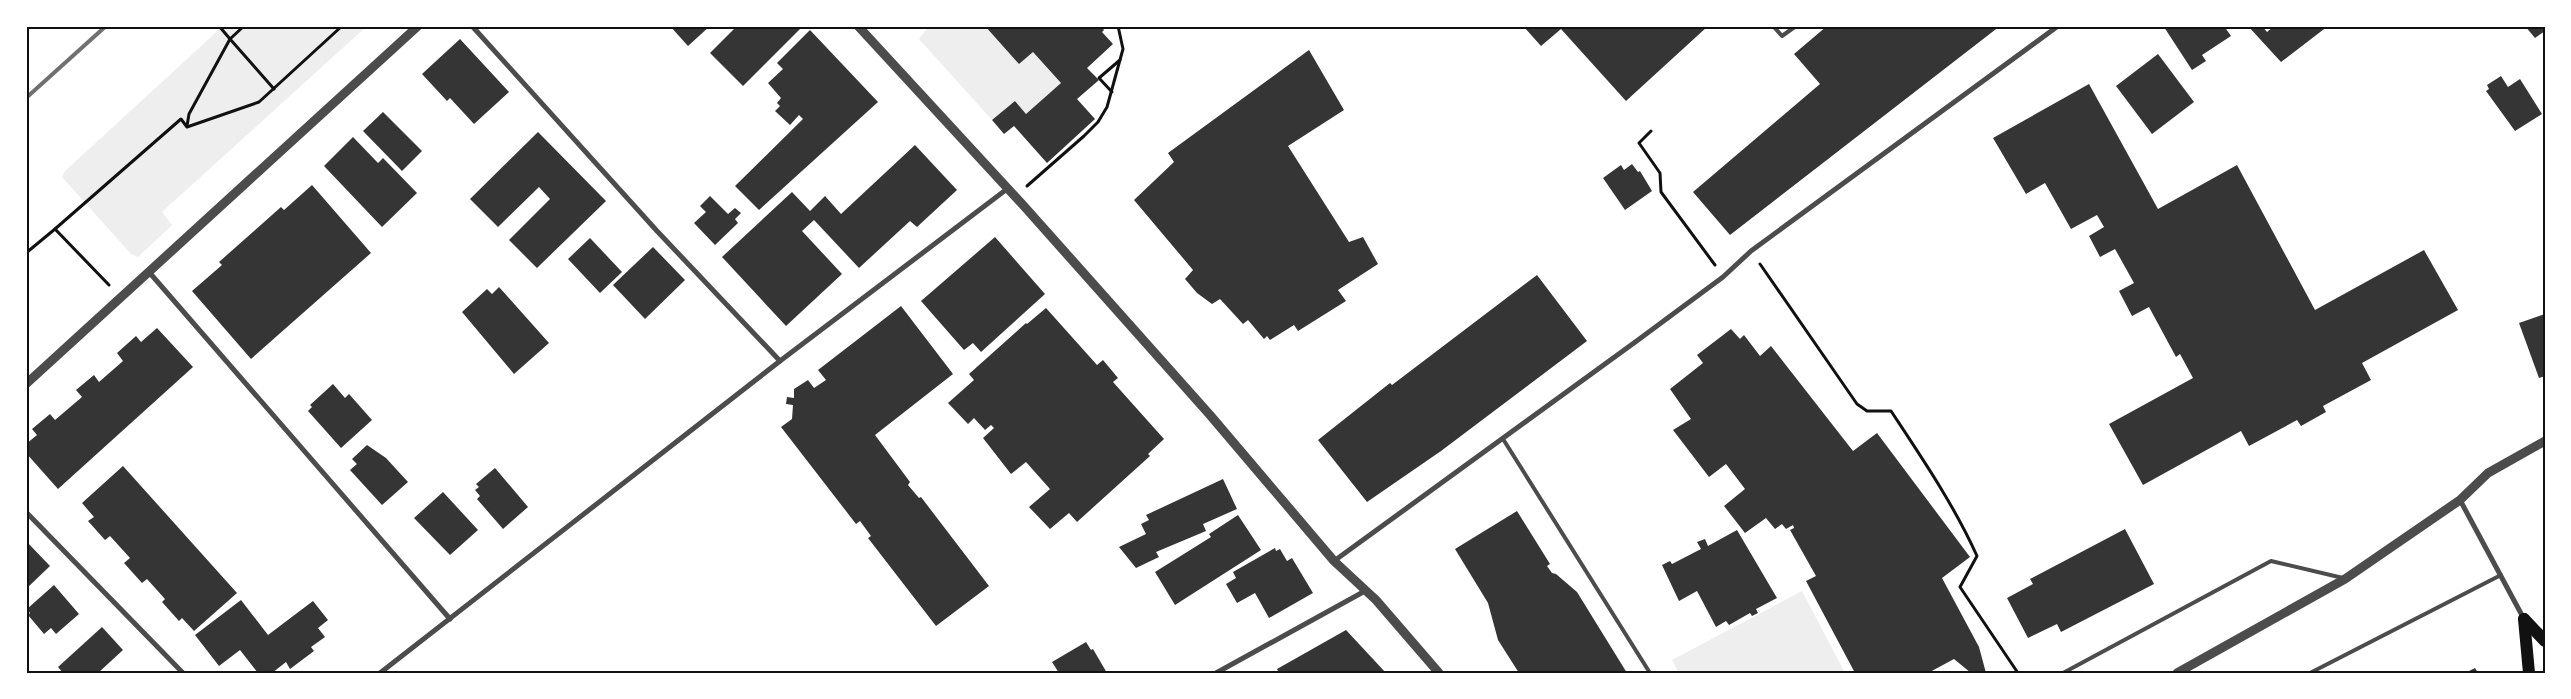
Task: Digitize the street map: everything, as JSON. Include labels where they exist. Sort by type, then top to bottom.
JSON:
[{"type":"main road","points":[[2524,619],[2545,642]]},
{"type":"main road","points":[[2524,619],[2529,673]]},
{"type":"street","points":[[26,384],[418,26]]},
{"type":"street","points":[[472,26],[657,231],[780,361]]},
{"type":"street","points":[[858,26],[1015,196],[1210,416],[1334,560],[1365,591],[1439,673]]},
{"type":"street","points":[[1334,560],[1723,277],[1751,251],[2058,26]]},
{"type":"street","points":[[380,673],[780,361],[1007,189]]},
{"type":"street","points":[[149,272],[450,619]]},
{"type":"street","points":[[2177,673],[2345,579],[2460,500],[2488,472],[2545,441]]},
{"type":"street","points":[[2460,500],[2524,619]]},
{"type":"street","points":[[26,512],[183,673]]},
{"type":"street","points":[[1216,673],[1365,591]]},
{"type":"lane","points":[[1774,26],[1782,36],[1796,26]]},
{"type":"lane","points":[[1503,438],[1650,673]]},
{"type":"lane","points":[[2062,673],[2271,561],[2345,579]]},
{"type":"lane","points":[[2310,673],[2501,575]]},
{"type":"path","points":[[219,26],[274,89]]},
{"type":"path","points":[[187,127],[189,114],[230,39],[244,26]]},
{"type":"path","points":[[187,127],[260,102],[342,26]]},
{"type":"path","points":[[1015,196],[1098,122],[1107,107],[1120,60],[1122,43],[1118,26]]},
{"type":"path","points":[[1112,92],[1099,78],[1120,60]]},
{"type":"path","points":[[26,253],[181,119],[187,127]]},
{"type":"path","points":[[1651,131],[1639,144],[1660,173],[1660,192],[1723,277]]},
{"type":"path","points":[[54,229],[122,298]]},
{"type":"path","points":[[1751,251],[1858,404],[1867,411],[1891,411],[1909,438],[1965,529],[1977,556],[1960,587],[2018,673]]},
{"type":"shaded area","points":[[223,26],[367,26],[162,212],[172,225],[138,257],[131,254],[62,177],[65,171]]},
{"type":"shaded area","points":[[929,26],[985,26],[1019,64],[1033,52],[1061,83],[1026,114],[1015,101],[992,120],[919,39]]},
{"type":"shaded area","points":[[1802,591],[1845,673],[1679,673],[1672,660]]},
{"type":"building","points":[[670,26],[710,26],[688,46]]},
{"type":"building","points":[[737,26],[803,26],[743,86],[710,53]]},
{"type":"building","points":[[985,26],[1101,26],[1104,30],[1102,32],[1113,44],[1087,68],[1099,80],[1077,99],[1095,119],[1047,163],[1014,126],[1004,134],[992,120],[1015,101],[1026,114],[1061,83],[1033,52],[1019,64]]},
{"type":"building","points":[[1523,26],[1708,26],[1626,101],[1561,29],[1541,46]]},
{"type":"building","points":[[1827,26],[2000,26],[1730,235],[1693,192],[1820,84],[1794,54]]},
{"type":"building","points":[[2224,26],[2231,36],[2202,55],[2206,61],[2192,70],[2164,27]]},
{"type":"building","points":[[2248,26],[2262,26],[2267,32],[2274,26],[2328,26],[2281,62]]},
{"type":"building","points":[[2525,26],[2545,26],[2545,31],[2535,38]]},
{"type":"building","points":[[810,30],[878,102],[759,210],[735,186],[803,119],[799,115],[790,125],[775,111],[780,106],[777,103],[781,98],[768,83],[783,69],[777,63]]},
{"type":"building","points":[[460,39],[509,92],[474,124],[450,98],[447,101],[422,74]]},
{"type":"building","points":[[1309,50],[1344,110],[1288,146],[1349,242],[1363,237],[1378,264],[1338,290],[1346,301],[1298,331],[1294,325],[1270,340],[1267,336],[1264,339],[1248,320],[1243,324],[1220,299],[1212,304],[1197,293],[1185,279],[1193,270],[1134,200],[1174,162],[1168,153]]},
{"type":"building","points":[[2158,54],[2194,102],[2152,134],[2116,86]]},
{"type":"building","points":[[2501,76],[2508,87],[2520,79],[2542,114],[2515,131],[2486,91],[2489,89],[2487,85]]},
{"type":"building","points":[[2089,84],[2158,209],[2237,165],[2315,310],[2424,250],[2458,310],[2362,363],[2371,380],[2323,406],[2326,412],[2301,426],[2297,420],[2249,446],[2241,431],[2143,485],[2109,424],[2193,378],[2180,354],[2176,357],[2149,307],[2132,316],[2119,291],[2134,283],[2115,249],[2100,257],[2089,236],[2104,227],[2097,215],[2071,229],[2045,183],[2026,194],[1993,138]]},
{"type":"building","points":[[383,112],[422,151],[402,171],[363,131]]},
{"type":"building","points":[[538,132],[606,201],[537,268],[509,240],[550,199],[539,187],[498,227],[470,199]]},
{"type":"building","points":[[353,137],[378,163],[383,158],[417,193],[382,227],[324,166]]},
{"type":"building","points":[[915,145],[957,190],[917,227],[910,221],[859,268],[814,220],[802,231],[842,274],[786,326],[722,257],[792,192],[810,211],[825,196],[841,214]]},
{"type":"building","points":[[1632,164],[1638,172],[1640,171],[1652,191],[1625,210],[1603,178],[1621,165],[1624,170]]},
{"type":"building","points":[[312,185],[371,253],[251,359],[192,291],[222,265],[219,262],[281,207],[284,210]]},
{"type":"building","points":[[710,196],[728,214],[735,208],[741,213],[735,219],[738,223],[715,245],[694,223],[706,212],[700,206]]},
{"type":"building","points":[[995,237],[1045,294],[981,352],[973,343],[964,350],[921,301]]},
{"type":"building","points":[[590,238],[622,272],[600,293],[568,259]]},
{"type":"building","points":[[653,247],[685,280],[645,319],[613,285]]},
{"type":"building","points":[[1537,275],[1587,341],[1441,451],[1367,502],[1318,440],[1390,383],[1392,385]]},
{"type":"building","points":[[499,287],[549,343],[514,374],[462,312],[487,289],[492,294]]},
{"type":"building","points":[[901,306],[953,374],[875,435],[910,482],[908,485],[919,498],[921,497],[989,586],[936,626],[868,538],[871,536],[860,521],[856,524],[781,427],[792,419],[793,405],[786,404],[787,397],[794,398],[794,389],[808,380],[814,388],[826,380],[818,370]]},
{"type":"building","points":[[1046,308],[1097,365],[1103,360],[1118,378],[1113,382],[1164,439],[1148,454],[1150,456],[1077,522],[1069,513],[1050,529],[1029,507],[1050,489],[1026,462],[1011,474],[983,438],[994,428],[991,425],[985,430],[974,418],[968,424],[948,403],[974,380],[969,374],[1026,323]]},
{"type":"building","points":[[2545,314],[2545,376],[2539,378],[2519,323]]},
{"type":"building","points":[[157,328],[193,367],[58,489],[26,453],[26,444],[37,435],[32,429],[50,414],[55,420],[82,397],[76,390],[94,375],[99,382],[123,361],[117,353],[136,336],[141,342]]},
{"type":"building","points":[[1731,329],[1740,339],[1744,335],[1760,356],[1771,346],[1853,451],[1877,433],[1970,557],[1942,578],[1979,647],[1986,673],[1971,673],[1954,659],[1928,673],[1855,673],[1806,581],[1816,576],[1790,530],[1794,528],[1793,525],[1786,529],[1782,524],[1775,529],[1766,518],[1745,533],[1724,506],[1745,489],[1726,464],[1709,477],[1673,430],[1691,419],[1670,389],[1703,363],[1697,355]]},
{"type":"building","points":[[333,384],[345,398],[349,394],[372,420],[341,448],[308,411],[312,407],[310,405]]},
{"type":"building","points":[[367,445],[386,458],[408,482],[382,505],[350,470],[357,464],[352,459]]},
{"type":"building","points":[[123,466],[237,593],[194,631],[182,618],[179,621],[162,602],[165,599],[147,579],[142,583],[124,563],[130,558],[110,536],[105,540],[88,521],[94,517],[82,503]]},
{"type":"building","points":[[495,468],[528,507],[503,529],[477,499],[480,496],[475,490],[479,487],[476,484]]},
{"type":"building","points":[[1223,479],[1237,509],[1203,524],[1206,531],[1156,552],[1159,557],[1136,568],[1119,547],[1146,534],[1141,524],[1149,520],[1146,515]]},
{"type":"building","points":[[443,492],[478,530],[450,555],[414,518]]},
{"type":"building","points":[[1517,511],[1550,564],[1547,566],[1552,573],[1556,574],[1577,592],[1627,673],[1519,673],[1498,640],[1488,603],[1455,549]]},
{"type":"building","points":[[1238,515],[1261,550],[1175,605],[1155,572],[1211,537],[1209,534]]},
{"type":"building","points":[[2125,529],[2154,584],[2061,632],[2057,624],[2028,638],[2007,598],[2033,584],[2030,579]]},
{"type":"building","points":[[1737,530],[1777,598],[1756,609],[1758,613],[1752,616],[1750,613],[1729,625],[1726,621],[1716,627],[1697,591],[1679,601],[1662,565],[1670,561],[1672,564],[1701,549],[1697,542],[1705,539],[1708,546]]},
{"type":"building","points":[[26,541],[50,566],[26,589]]},
{"type":"building","points":[[1275,548],[1276,551],[1280,549],[1287,561],[1292,558],[1313,593],[1269,618],[1255,593],[1237,603],[1226,584],[1236,578],[1233,572]]},
{"type":"building","points":[[54,585],[79,614],[56,634],[51,628],[44,634],[28,615],[30,613],[27,609]]},
{"type":"building","points":[[241,600],[268,635],[313,601],[328,620],[318,628],[325,637],[311,647],[314,651],[290,669],[286,662],[272,673],[258,673],[240,650],[219,666],[195,635]]},
{"type":"building","points":[[102,627],[123,650],[98,673],[63,673],[58,667]]},
{"type":"building","points":[[1346,630],[1386,673],[1279,673],[1277,669]]},
{"type":"building","points":[[1086,642],[1091,650],[1093,649],[1107,673],[1059,673],[1052,662]]},
{"type":"building","points":[[2475,668],[2478,673],[2465,673]]},
{"type":"railway","points":[[26,98],[106,26]]}]
